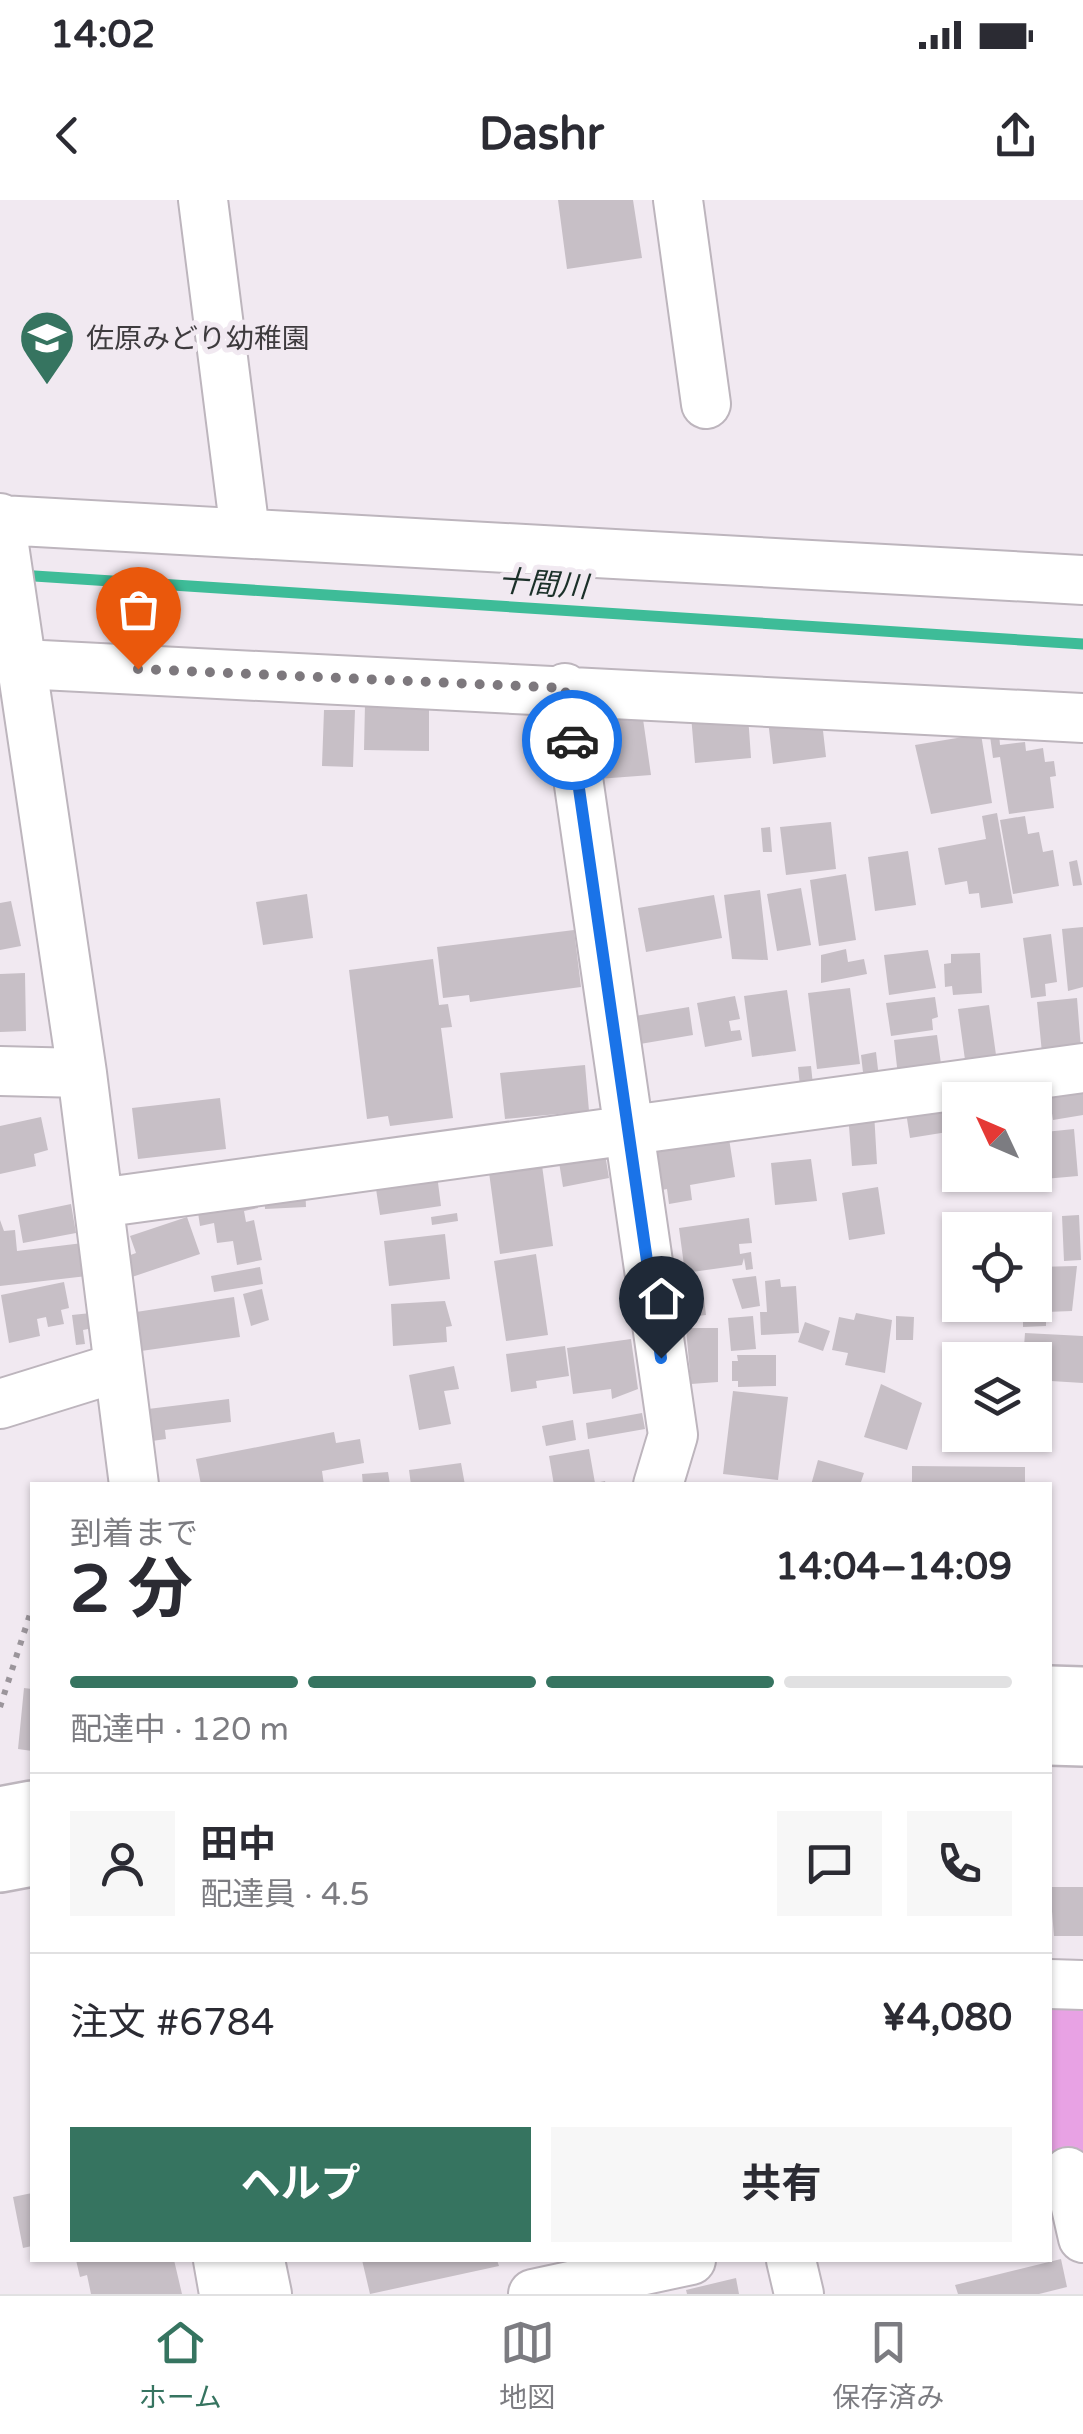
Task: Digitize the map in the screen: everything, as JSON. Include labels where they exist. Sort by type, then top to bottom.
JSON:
[{"type":"highway","points":[[1052,1694],[1083,1695]]},
{"type":"highway","points":[[1052,1737],[1083,1738]]},
{"type":"highway","points":[[0,1864],[17,1818]]},
{"type":"street","points":[[203,200],[245,532]]},
{"type":"street","points":[[678,200],[706,404]]},
{"type":"street","points":[[134,1482],[82,1073],[0,520],[1083,580]]},
{"type":"street","points":[[20,646],[565,688],[1083,718]]},
{"type":"street","points":[[565,688],[673,1434],[659,1482]]},
{"type":"street","points":[[99,1203],[1083,1068]]},
{"type":"street","points":[[0,1071],[82,1073]]},
{"type":"street","points":[[0,1404],[118,1368]]},
{"type":"street","points":[[1052,1984],[1083,1985]]},
{"type":"street","points":[[1067,2172],[1083,2238]]},
{"type":"street","points":[[218,2262],[224,2294]]},
{"type":"street","points":[[260,2262],[267,2294]]},
{"type":"street","points":[[540,2285],[679,2262]]},
{"type":"street","points":[[791,2262],[799,2294]]},
{"type":"path","points":[[0,1708],[30,1614]]},
{"type":"shaded area","points":[[1052,1984],[1083,1985],[1083,2168],[1052,2176]]},
{"type":"building","points":[[558,200],[633,200],[642,258],[567,269]]},
{"type":"building","points":[[365,704],[429,704],[429,751],[364,750]]},
{"type":"building","points":[[324,710],[355,710],[353,767],[322,766]]},
{"type":"building","points":[[642,712],[651,775],[598,779],[595,740],[602,739],[600,715]]},
{"type":"building","points":[[691,715],[748,715],[751,758],[695,763]]},
{"type":"building","points":[[779,718],[780,727],[822,722],[826,757],[773,764],[768,720]]},
{"type":"building","points":[[981,734],[992,803],[931,814],[915,745]]},
{"type":"building","points":[[999,734],[1000,745],[1025,742],[1026,751],[1043,748],[1045,762],[1054,761],[1056,776],[1050,777],[1054,808],[1009,814],[1000,757],[993,758],[990,736]]},
{"type":"building","points":[[997,813],[1013,903],[981,908],[979,893],[969,894],[967,881],[945,885],[938,848],[986,839],[982,816]]},
{"type":"building","points":[[1025,816],[1028,834],[1039,832],[1043,852],[1053,850],[1059,886],[1013,894],[1000,820]]},
{"type":"building","points":[[831,822],[836,869],[786,875],[780,827]]},
{"type":"building","points":[[770,827],[772,852],[763,852],[761,828]]},
{"type":"building","points":[[908,851],[916,905],[875,911],[868,857]]},
{"type":"building","points":[[1077,860],[1082,885],[1073,886],[1069,862]]},
{"type":"building","points":[[846,874],[856,940],[819,946],[810,880]]},
{"type":"building","points":[[801,888],[811,945],[777,951],[767,894]]},
{"type":"building","points":[[760,890],[768,960],[732,959],[724,895]]},
{"type":"building","points":[[307,894],[313,938],[263,945],[256,902]]},
{"type":"building","points":[[714,895],[722,938],[646,952],[638,908]]},
{"type":"building","points":[[11,901],[21,946],[0,950],[0,903]]},
{"type":"building","points":[[1083,927],[1083,987],[1068,991],[1062,929]]},
{"type":"building","points":[[574,930],[581,987],[470,1002],[469,995],[443,998],[437,947]]},
{"type":"building","points":[[1051,934],[1057,982],[1045,984],[1046,996],[1031,998],[1023,938]]},
{"type":"building","points":[[846,949],[848,962],[864,959],[867,974],[821,983],[821,955]]},
{"type":"building","points":[[928,950],[936,988],[889,995],[884,955]]},
{"type":"building","points":[[980,953],[982,993],[953,995],[952,986],[945,987],[944,964],[951,963],[951,954]]},
{"type":"building","points":[[433,959],[439,1005],[448,1004],[452,1027],[441,1028],[453,1118],[390,1126],[388,1116],[367,1119],[349,970]]},
{"type":"building","points":[[25,973],[26,1031],[0,1032],[0,974]]},
{"type":"building","points":[[850,988],[860,1064],[817,1069],[808,993]]},
{"type":"building","points":[[787,990],[796,1051],[752,1057],[744,996]]},
{"type":"building","points":[[735,996],[740,1019],[729,1021],[731,1031],[740,1030],[742,1040],[705,1047],[697,1003]]},
{"type":"building","points":[[935,997],[938,1017],[932,1019],[933,1030],[891,1036],[886,1003]]},
{"type":"building","points":[[1077,998],[1081,1049],[1042,1053],[1037,1002]]},
{"type":"building","points":[[989,1005],[997,1062],[966,1067],[958,1009]]},
{"type":"building","points":[[689,1007],[693,1035],[640,1044],[635,1016]]},
{"type":"building","points":[[937,1035],[942,1071],[898,1076],[894,1040]]},
{"type":"building","points":[[876,1052],[879,1078],[864,1081],[861,1055]]},
{"type":"building","points":[[585,1065],[589,1111],[505,1119],[500,1073]]},
{"type":"building","points":[[811,1066],[813,1085],[800,1086],[798,1067]]},
{"type":"building","points":[[1083,1082],[1083,1115],[1053,1120],[1052,1086]]},
{"type":"building","points":[[220,1098],[226,1149],[138,1159],[132,1108]]},
{"type":"building","points":[[942,1102],[942,1133],[910,1138],[905,1106]]},
{"type":"building","points":[[874,1112],[877,1164],[852,1166],[848,1113]]},
{"type":"building","points":[[41,1117],[48,1150],[34,1154],[36,1166],[0,1174],[0,1126]]},
{"type":"building","points":[[1074,1129],[1078,1176],[1052,1178],[1052,1131]]},
{"type":"building","points":[[728,1132],[735,1177],[690,1185],[692,1200],[669,1204],[667,1189],[662,1190],[654,1145]]},
{"type":"building","points":[[604,1148],[609,1178],[563,1187],[558,1156]]},
{"type":"building","points":[[541,1158],[553,1246],[500,1254],[488,1165]]},
{"type":"building","points":[[811,1159],[817,1201],[775,1205],[771,1163]]},
{"type":"building","points":[[436,1167],[441,1206],[380,1215],[374,1176]]},
{"type":"building","points":[[305,1184],[306,1207],[265,1209],[264,1186]]},
{"type":"building","points":[[878,1187],[885,1234],[849,1240],[842,1193]]},
{"type":"building","points":[[254,1188],[258,1208],[244,1211],[246,1222],[254,1220],[262,1260],[237,1265],[233,1241],[217,1243],[214,1223],[200,1226],[196,1199]]},
{"type":"building","points":[[71,1204],[76,1233],[23,1243],[18,1215]]},
{"type":"building","points":[[457,1213],[458,1221],[432,1225],[431,1217]]},
{"type":"building","points":[[1079,1215],[1081,1260],[1064,1261],[1062,1216]]},
{"type":"building","points":[[187,1217],[200,1254],[132,1277],[125,1257],[136,1253],[130,1236]]},
{"type":"building","points":[[749,1218],[752,1243],[739,1244],[740,1254],[751,1252],[753,1269],[746,1270],[744,1258],[742,1265],[685,1273],[679,1228]]},
{"type":"building","points":[[0,1220],[4,1231],[15,1230],[17,1251],[83,1243],[87,1276],[0,1286]]},
{"type":"building","points":[[445,1234],[450,1279],[389,1286],[384,1241]]},
{"type":"building","points":[[536,1254],[548,1335],[506,1341],[494,1261]]},
{"type":"building","points":[[1077,1266],[1072,1311],[1052,1312],[1052,1267]]},
{"type":"building","points":[[260,1267],[263,1284],[214,1292],[211,1276]]},
{"type":"building","points":[[756,1276],[760,1306],[742,1309],[732,1279]]},
{"type":"building","points":[[780,1279],[781,1287],[796,1286],[799,1333],[761,1335],[760,1312],[767,1312],[765,1281]]},
{"type":"building","points":[[64,1282],[69,1308],[61,1310],[64,1324],[48,1327],[46,1317],[37,1319],[40,1336],[9,1343],[1,1295]]},
{"type":"building","points":[[262,1289],[269,1320],[251,1326],[243,1294]]},
{"type":"building","points":[[234,1297],[240,1337],[141,1351],[136,1312]]},
{"type":"building","points":[[704,1298],[706,1315],[679,1318],[677,1302]]},
{"type":"building","points":[[445,1301],[452,1326],[446,1327],[447,1342],[393,1346],[391,1304]]},
{"type":"building","points":[[91,1313],[93,1328],[83,1330],[85,1344],[76,1345],[72,1315]]},
{"type":"building","points":[[856,1313],[892,1320],[885,1373],[845,1365],[848,1353],[832,1350],[839,1317],[854,1320]]},
{"type":"building","points":[[753,1316],[756,1349],[731,1351],[728,1318]]},
{"type":"building","points":[[896,1316],[914,1317],[913,1340],[896,1340]]},
{"type":"building","points":[[805,1322],[830,1331],[823,1351],[798,1342]]},
{"type":"building","points":[[1023,1322],[1046,1322],[1046,1326],[1023,1327]]},
{"type":"building","points":[[686,1328],[718,1328],[718,1382],[691,1384]]},
{"type":"building","points":[[1025,1333],[1083,1336],[1083,1383],[1052,1381],[1052,1342],[1024,1342]]},
{"type":"building","points":[[631,1339],[638,1389],[612,1399],[611,1389],[573,1394],[567,1348]]},
{"type":"building","points":[[565,1346],[569,1376],[536,1381],[537,1388],[511,1392],[506,1354]]},
{"type":"building","points":[[737,1355],[776,1355],[776,1386],[738,1387],[738,1381],[732,1381],[732,1361],[738,1361]]},
{"type":"building","points":[[454,1366],[459,1389],[444,1391],[451,1424],[419,1430],[409,1375]]},
{"type":"building","points":[[881,1384],[922,1403],[907,1450],[864,1437]]},
{"type":"building","points":[[733,1391],[788,1397],[778,1480],[723,1474]]},
{"type":"building","points":[[229,1399],[231,1422],[165,1430],[166,1439],[152,1441],[148,1409]]},
{"type":"building","points":[[642,1413],[645,1429],[588,1439],[586,1423]]},
{"type":"building","points":[[573,1420],[576,1440],[546,1446],[542,1426]]},
{"type":"building","points":[[334,1432],[336,1443],[360,1439],[364,1463],[322,1471],[324,1482],[200,1482],[196,1459]]},
{"type":"building","points":[[589,1449],[595,1482],[553,1482],[549,1456]]},
{"type":"building","points":[[818,1460],[864,1473],[861,1482],[812,1482]]},
{"type":"building","points":[[461,1463],[464,1482],[411,1482],[409,1470]]},
{"type":"building","points":[[912,1466],[1025,1467],[1025,1482],[912,1482]]},
{"type":"building","points":[[388,1472],[390,1482],[363,1482],[362,1474]]},
{"type":"building","points":[[24,1688],[30,1689],[30,1751],[18,1749]]},
{"type":"building","points":[[1052,1887],[1083,1887],[1083,1936],[1054,1936]]},
{"type":"building","points":[[30,2193],[30,2246],[23,2248],[13,2197]]},
{"type":"building","points":[[1061,2259],[1067,2287],[1039,2294],[958,2294],[955,2285],[1052,2262]]},
{"type":"building","points":[[76,2262],[174,2262],[182,2294],[91,2294],[87,2275],[80,2277]]},
{"type":"building","points":[[362,2262],[498,2262],[499,2266],[370,2294]]},
{"type":"building","points":[[736,2278],[739,2294],[687,2294],[686,2290]]},
{"type":"waterway","name":"十間川","points":[[19,575],[1083,644]]},
{"type":"way so far","points":[[138,669],[565,688],[572,740]]},
{"type":"place","name":"佐原みどり幼稚園","points":[[47,387]]},
{"type":"route","points":[[572,740],[661,1358]]}]
